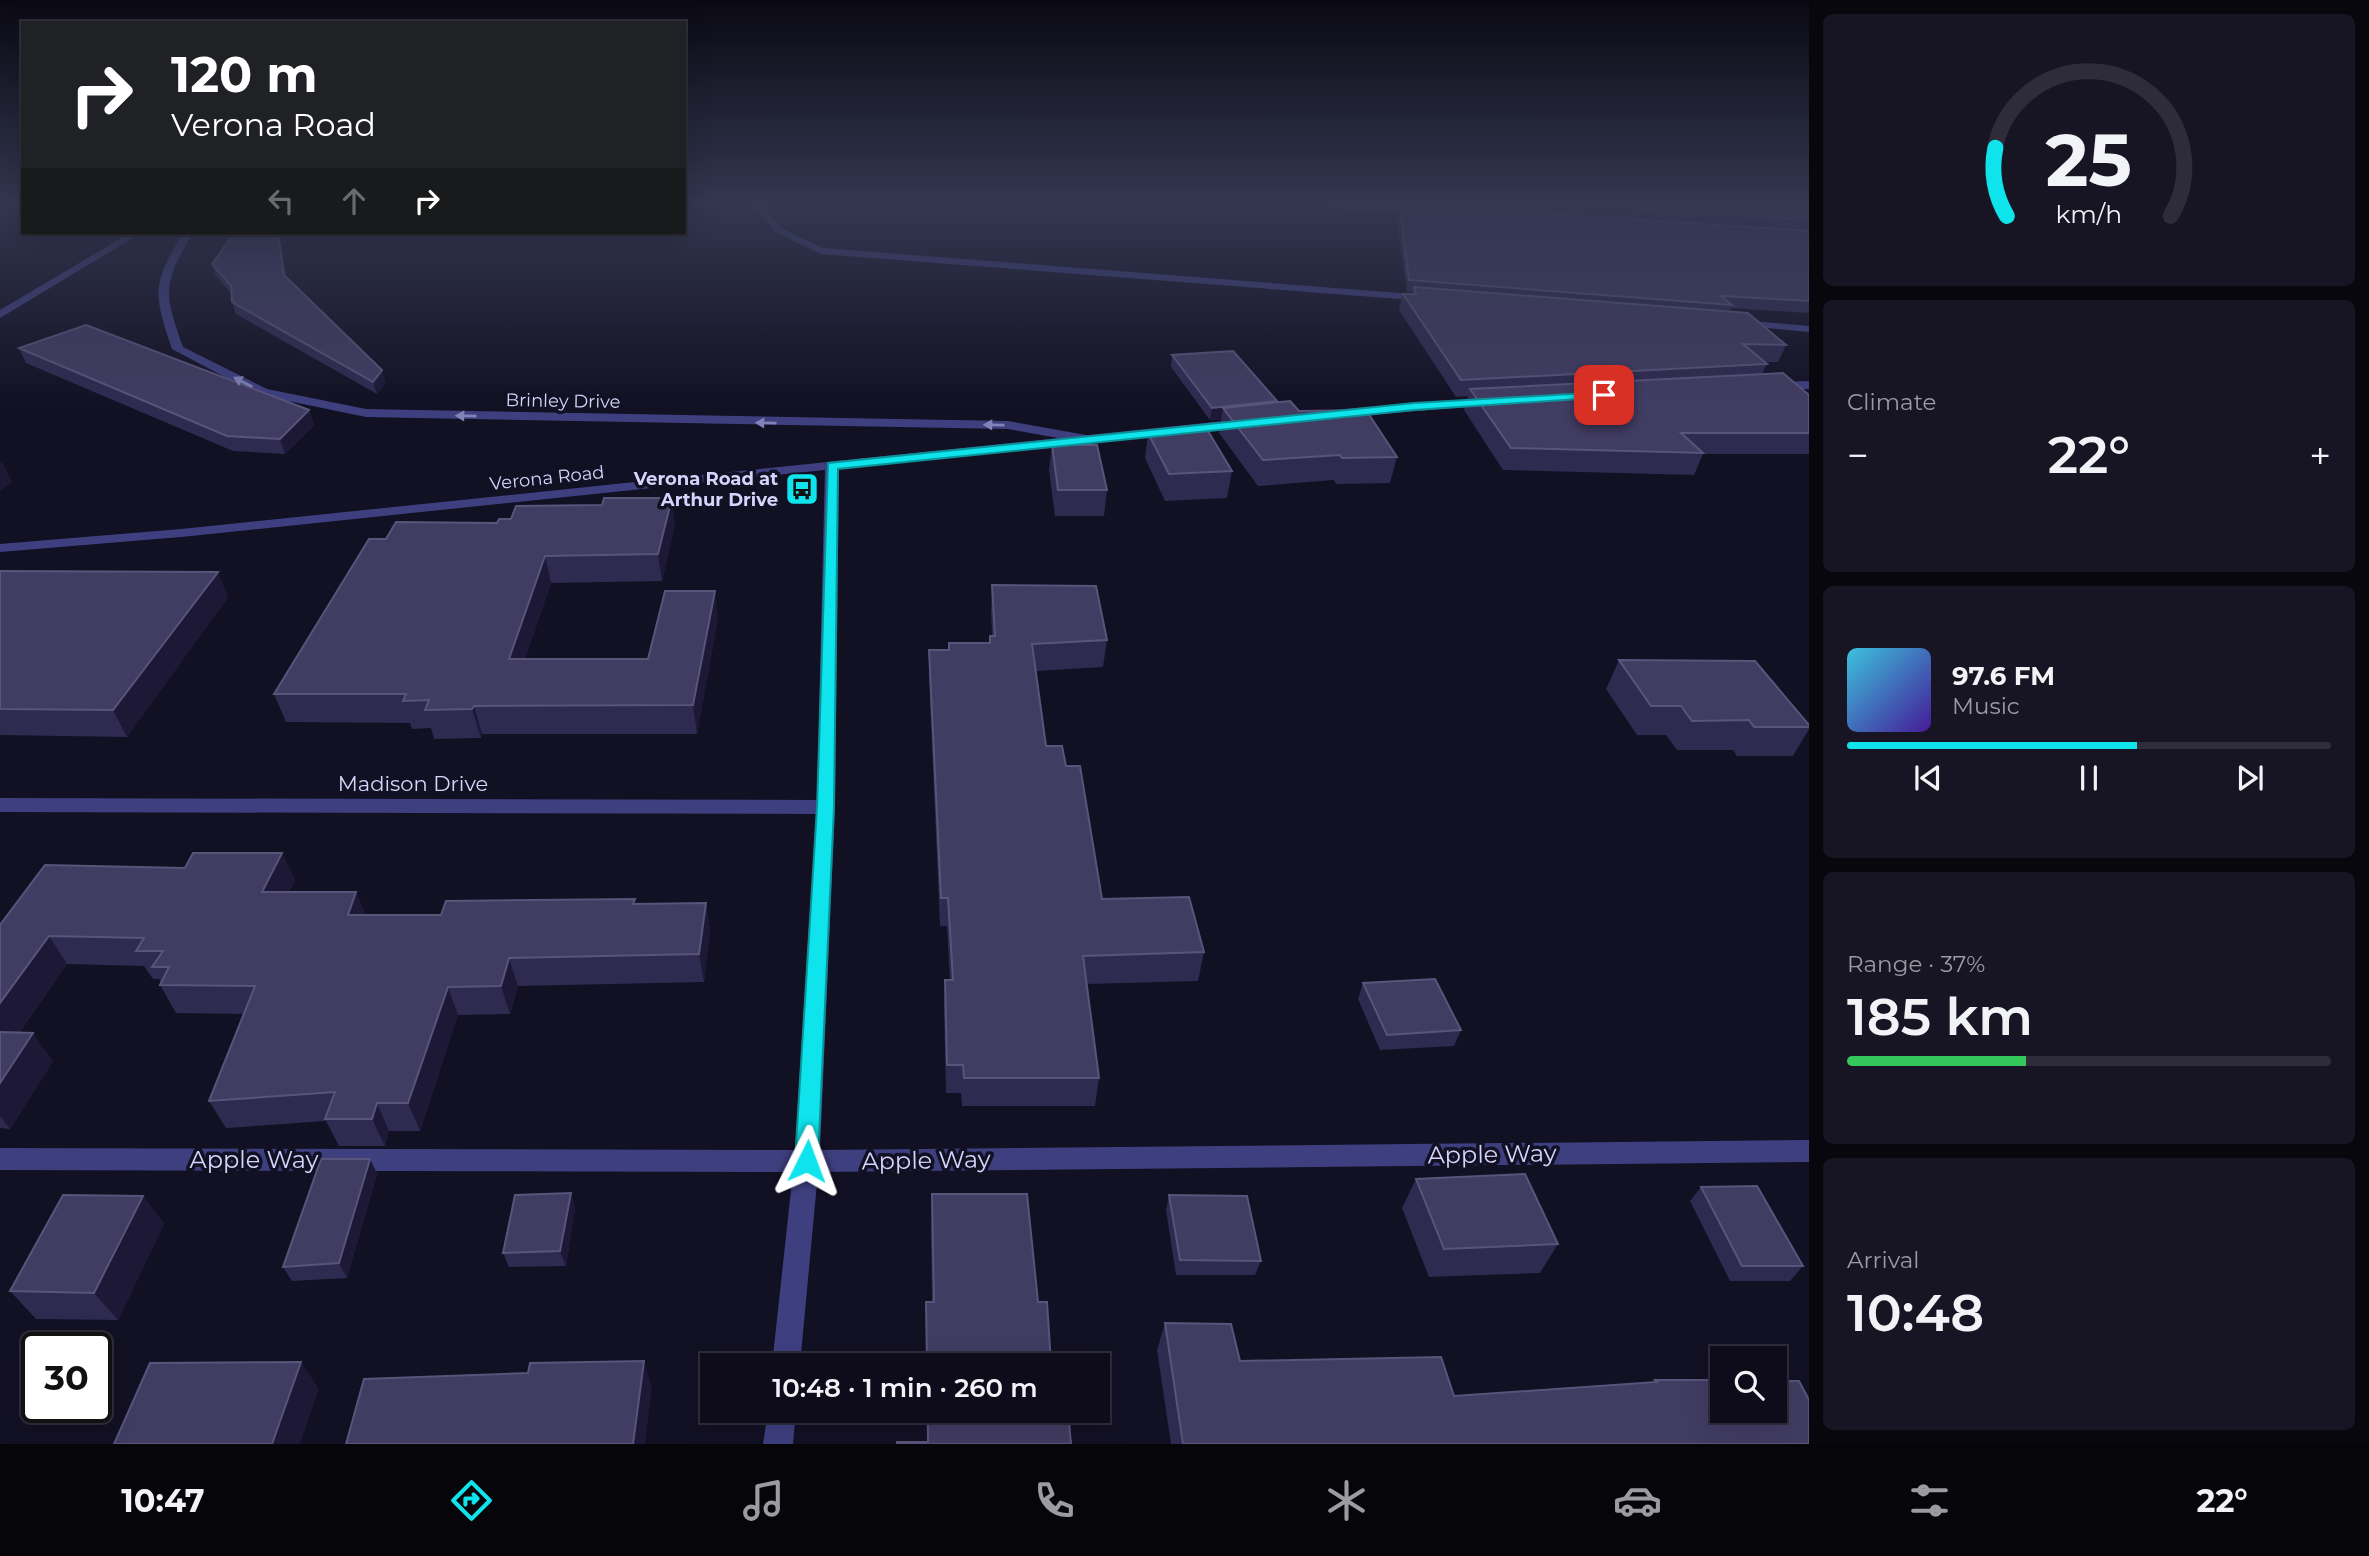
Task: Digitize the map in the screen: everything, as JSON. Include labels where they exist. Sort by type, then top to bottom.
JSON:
[{"type":"street","points":[[0,315],[72,271]]},
{"type":"street","name":"Brinley Drive","points":[[164,271],[161,302],[178,349],[263,392],[366,414],[1009,425],[1086,439]]},
{"type":"street","points":[[1081,271],[1433,299]]},
{"type":"street","points":[[1726,322],[1809,329]]},
{"type":"street","points":[[1765,387],[1809,385]]},
{"type":"street","points":[[1327,415],[1496,401]]},
{"type":"street","name":"Verona Road","points":[[0,548],[181,533],[1260,421]]},
{"type":"street","points":[[787,1353],[807,1161],[826,807],[832,466]]},
{"type":"street","name":"Madison Drive","points":[[0,806],[826,807]]},
{"type":"street","name":"Apple Way","points":[[0,1159],[807,1161],[1809,1151]]},
{"type":"street","points":[[778,1444],[780,1423]]},
{"type":"building","points":[[218,271],[283,271],[284,275],[382,370],[373,382],[232,302],[231,286]]},
{"type":"building","points":[[1408,271],[1809,271],[1809,301],[1721,296],[1732,305],[1409,280]]},
{"type":"building","points":[[1414,287],[1748,313],[1786,345],[1743,344],[1767,364],[1461,380],[1403,294],[1416,294]]},
{"type":"building","points":[[86,325],[309,410],[280,439],[227,436],[19,348]]},
{"type":"building","points":[[1233,351],[1277,401],[1212,408],[1172,355]]},
{"type":"building","points":[[1783,373],[1809,395],[1809,433],[1681,433],[1703,453],[1511,448],[1470,389]]},
{"type":"building","points":[[1290,401],[1299,411],[1366,410],[1397,457],[1342,458],[1340,455],[1263,460],[1223,408]]},
{"type":"building","points":[[1208,431],[1232,471],[1169,474],[1148,433]]},
{"type":"building","points":[[1052,445],[1097,445],[1107,490],[1058,490]]},
{"type":"building","points":[[604,498],[672,498],[658,554],[545,556],[509,659],[648,659],[665,591],[715,591],[693,705],[474,706],[472,709],[425,710],[429,700],[403,701],[406,694],[274,694],[369,539],[386,539],[396,522],[497,523],[499,519],[511,519],[516,506],[602,505]]},
{"type":"building","points":[[0,571],[218,572],[113,710],[0,709]]},
{"type":"building","points":[[992,585],[1096,586],[1107,640],[1032,644],[1046,746],[1062,746],[1066,766],[1080,766],[1102,899],[1189,897],[1204,952],[1083,956],[1099,1078],[964,1078],[963,1065],[947,1065],[945,980],[953,980],[948,898],[941,898],[929,650],[949,650],[949,643],[990,643],[990,636],[995,636]]},
{"type":"building","points":[[1619,660],[1755,661],[1809,727],[1754,727],[1749,720],[1692,721],[1681,706],[1651,706]]},
{"type":"building","points":[[193,853],[282,853],[262,892],[356,892],[348,915],[441,915],[446,901],[635,899],[633,904],[706,903],[699,954],[509,958],[501,986],[448,987],[408,1103],[377,1103],[372,1119],[325,1119],[335,1092],[209,1101],[255,986],[160,985],[169,967],[152,967],[163,951],[136,951],[144,938],[49,936],[0,1003],[0,925],[45,865],[185,868]]},
{"type":"building","points":[[1435,979],[1461,1030],[1387,1035],[1363,983]]},
{"type":"building","points":[[0,1032],[33,1033],[0,1083]]},
{"type":"building","points":[[321,1159],[370,1159],[339,1263],[283,1267]]},
{"type":"building","points":[[1525,1174],[1558,1244],[1444,1249],[1416,1179]]},
{"type":"building","points":[[1757,1186],[1803,1266],[1742,1266],[1701,1187]]},
{"type":"building","points":[[571,1193],[560,1251],[503,1253],[515,1195]]},
{"type":"building","points":[[932,1194],[1027,1194],[1038,1302],[1047,1302],[1050,1353],[927,1353],[926,1302],[934,1302]]},
{"type":"building","points":[[63,1195],[143,1196],[94,1293],[10,1291]]},
{"type":"building","points":[[1169,1195],[1247,1196],[1261,1261],[1180,1260]]},
{"type":"building","points":[[1165,1323],[1231,1324],[1240,1361],[1441,1357],[1454,1396],[1657,1382],[1655,1380],[1710,1380],[1710,1423],[1787,1423],[1787,1381],[1799,1381],[1809,1400],[1809,1444],[1183,1444]]},
{"type":"building","points":[[644,1361],[633,1444],[346,1444],[364,1379],[528,1373],[530,1363]]},
{"type":"building","points":[[301,1362],[272,1444],[114,1444],[150,1363]]},
{"type":"building","points":[[928,1423],[1069,1423],[1071,1444],[897,1444],[928,1442]]},
{"type":"place","name":"Verona Road at Arthur Drive","points":[[802,489]]},
{"type":"route","points":[[807,1161],[826,807],[832,466],[1414,406],[1604,395]]}]
